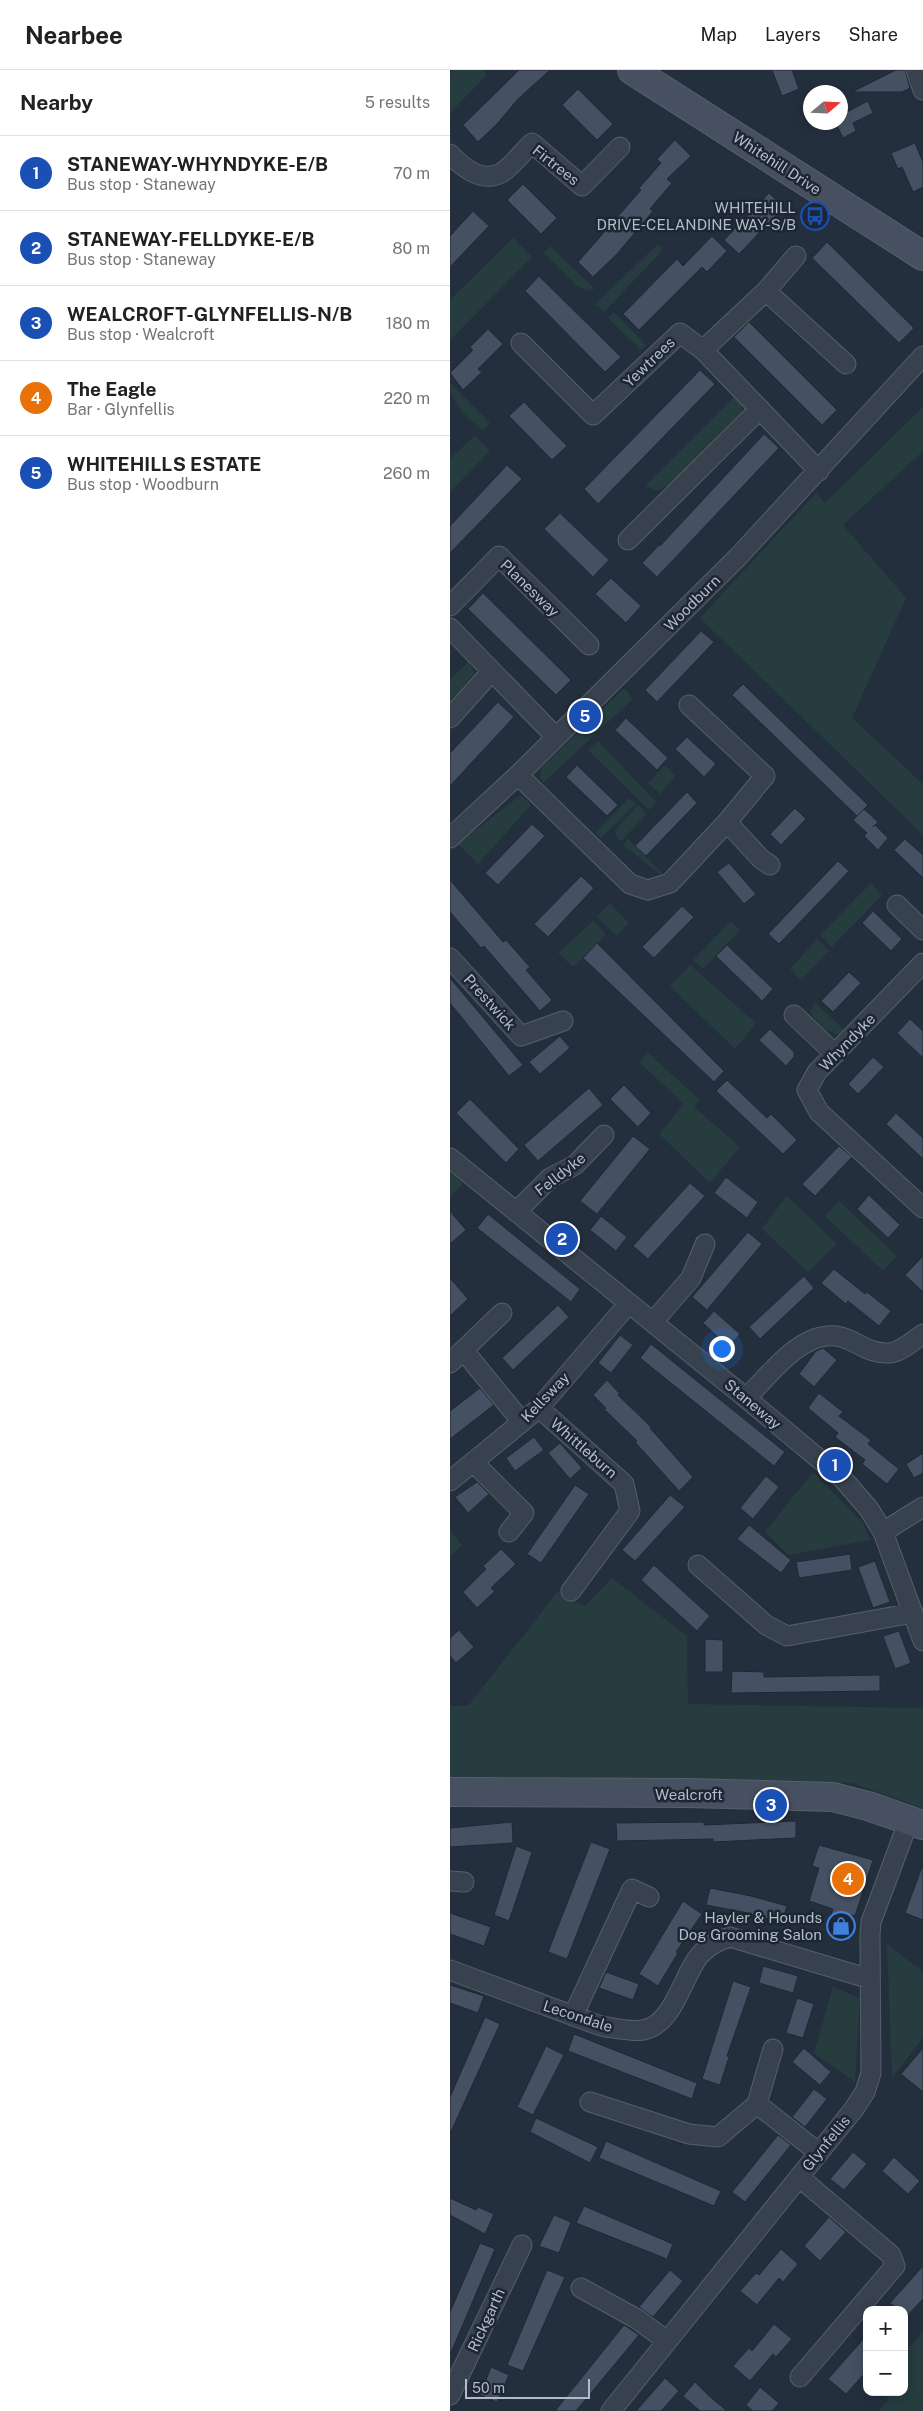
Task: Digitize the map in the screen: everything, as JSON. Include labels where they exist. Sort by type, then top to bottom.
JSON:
[{"type":"street","name":"Whitehill Drive","points":[[632,70],[923,256]]},
{"type":"street","points":[[916,70],[923,90]]},
{"type":"street","name":"Firtrees","points":[[454,165],[489,176],[501,173],[532,142],[582,186],[620,147]]},
{"type":"street","points":[[703,350],[766,291],[796,256]]},
{"type":"street","points":[[766,291],[846,364]]},
{"type":"street","name":"Yewtrees","points":[[521,343],[593,415],[680,332],[703,350],[819,470]]},
{"type":"street","name":"Woodburn","points":[[450,838],[518,776],[738,557],[923,356]]},
{"type":"street","points":[[628,540],[760,409]]},
{"type":"street","name":"Planesway","points":[[450,606],[499,556],[589,645]]},
{"type":"street","points":[[450,628],[556,737]]},
{"type":"street","points":[[450,718],[492,672]]},
{"type":"street","points":[[518,776],[630,884],[648,890],[670,883],[727,822],[765,776],[689,705]]},
{"type":"street","points":[[727,822],[761,859],[770,865]]},
{"type":"street","points":[[897,905],[923,930]]},
{"type":"street","name":"Prestwick","points":[[450,958],[521,1036],[562,1021]]},
{"type":"street","name":"Whyndyke","points":[[923,963],[817,1072],[807,1090],[819,1112],[923,1208]]},
{"type":"street","points":[[794,1015],[835,1054]]},
{"type":"street","name":"Felldyke","points":[[516,1212],[550,1178],[575,1166],[604,1136]]},
{"type":"street","name":"Staneway","points":[[450,1158],[630,1302],[843,1479],[869,1509],[883,1532],[923,1641]]},
{"type":"street","points":[[653,1322],[691,1278],[705,1244]]},
{"type":"street","name":"Kellsway","points":[[450,1481],[539,1408],[630,1302]]},
{"type":"street","points":[[450,1364],[502,1313]]},
{"type":"street","points":[[746,1398],[797,1349],[817,1338],[841,1335],[868,1350],[891,1353],[923,1334]]},
{"type":"street","points":[[464,1351],[522,1422]]},
{"type":"street","name":"Whittleburn","points":[[539,1408],[624,1484],[630,1511],[571,1591]]},
{"type":"street","points":[[473,1462],[524,1513],[509,1532]]},
{"type":"street","points":[[883,1532],[923,1508]]},
{"type":"street","points":[[698,1565],[766,1625],[787,1636],[913,1612]]},
{"type":"street","name":"Wealcroft","points":[[450,1792],[688,1793],[833,1798],[868,1806],[916,1822]]},
{"type":"street","name":"Glynfellis","points":[[611,2411],[854,2109],[864,2092],[871,2073],[871,1922],[916,1822]]},
{"type":"street","points":[[573,2016],[632,1889],[649,1897]]},
{"type":"street","name":"Lecondale","points":[[450,1970],[601,2026],[627,2030],[645,2030],[658,2022],[673,2005],[699,1956],[713,1944],[730,1937],[870,1979]]},
{"type":"street","points":[[590,2102],[690,2134],[718,2137],[757,2104],[773,2049]]},
{"type":"street","points":[[757,2104],[819,2153]]},
{"type":"street","points":[[799,2177],[891,2255],[895,2266],[800,2377]]},
{"type":"street","name":"Rickgarth","points":[[450,2395],[522,2245]]},
{"type":"street","points":[[582,2288],[638,2319],[667,2341]]},
{"type":"green space","points":[[453,70],[484,70],[487,75],[450,113],[450,74]]},
{"type":"green space","points":[[513,238],[532,257],[450,340],[450,300]]},
{"type":"green space","points":[[658,244],[663,250],[604,312],[595,304]]},
{"type":"green space","points":[[550,246],[595,289],[586,291],[576,285],[544,253]]},
{"type":"green space","points":[[614,312],[646,345],[641,350],[608,318]]},
{"type":"green space","points":[[450,383],[490,423],[483,431],[466,416],[457,404],[453,397]]},
{"type":"green space","points":[[736,395],[742,403],[741,413],[672,483],[658,491],[645,486]]},
{"type":"green space","points":[[923,407],[923,451],[843,525],[906,598],[852,718],[923,784],[923,835],[700,618],[816,493],[825,503]]},
{"type":"green space","points":[[475,435],[490,451],[450,492],[450,459]]},
{"type":"green space","points":[[469,661],[474,674],[450,702],[450,680]]},
{"type":"green space","points":[[624,688],[633,699],[543,783],[540,777],[541,768]]},
{"type":"green space","points":[[598,741],[656,802],[649,810],[588,750]]},
{"type":"green space","points":[[665,765],[675,776],[660,794],[648,783]]},
{"type":"green space","points":[[521,795],[531,805],[478,864],[458,844]]},
{"type":"green space","points":[[629,798],[636,804],[601,838],[595,833]]},
{"type":"green space","points":[[638,805],[647,814],[622,840],[619,840],[614,831]]},
{"type":"green space","points":[[628,839],[662,873],[660,874],[623,845]]},
{"type":"green space","points":[[871,883],[882,895],[832,947],[820,935]]},
{"type":"green space","points":[[610,903],[629,923],[617,936],[597,917]]},
{"type":"green space","points":[[593,921],[606,934],[573,967],[558,953]]},
{"type":"green space","points":[[731,921],[740,930],[703,969],[693,960]]},
{"type":"green space","points":[[817,939],[829,951],[801,980],[790,969]]},
{"type":"green space","points":[[690,965],[756,1023],[735,1049],[670,986]]},
{"type":"green space","points":[[815,1002],[848,1034],[836,1034],[821,1026],[810,1012]]},
{"type":"green space","points":[[648,1053],[700,1100],[694,1107],[740,1147],[710,1183],[659,1134],[684,1104],[639,1062]]},
{"type":"green space","points":[[450,1172],[463,1183],[450,1198]]},
{"type":"green space","points":[[787,1196],[837,1244],[808,1272],[762,1229]]},
{"type":"green space","points":[[839,1201],[897,1256],[883,1271],[825,1216]]},
{"type":"green space","points":[[813,1472],[863,1523],[870,1540],[789,1555],[765,1532]]},
{"type":"green space","points":[[450,1530],[462,1545],[450,1556]]},
{"type":"green space","points":[[612,1578],[687,1636],[688,1704],[923,1708],[923,1808],[852,1783],[450,1780],[450,1706],[468,1706],[558,1591],[585,1606]]},
{"type":"green space","points":[[887,1944],[923,1972],[923,2037],[892,2078]]},
{"type":"green space","points":[[833,1987],[860,1998],[855,2082],[814,2053]]},
{"type":"green space","points":[[923,2332],[923,2411],[879,2411],[888,2400],[886,2396],[908,2396],[908,2349]]},
{"type":"building","points":[[519,70],[550,70],[518,99],[497,124],[478,142],[463,125]]},
{"type":"building","points":[[772,70],[792,70],[799,89],[782,96]]},
{"type":"building","points":[[896,70],[905,70],[910,88],[902,92],[852,92]]},
{"type":"building","points":[[578,89],[613,124],[597,140],[562,105]]},
{"type":"building","points":[[868,101],[873,113],[853,123],[856,131],[843,138],[839,130],[848,130],[848,111]]},
{"type":"building","points":[[675,140],[691,156],[667,179],[672,183],[650,209],[653,211],[617,254],[593,277],[578,262],[641,190],[639,188],[661,163],[657,159]]},
{"type":"building","points":[[915,143],[923,162],[923,187],[913,192],[902,167],[898,169],[891,153]]},
{"type":"building","points":[[523,184],[557,218],[541,234],[507,200]]},
{"type":"building","points":[[769,193],[784,207],[739,254],[724,240]]},
{"type":"building","points":[[473,211],[489,226],[450,267],[450,236]]},
{"type":"building","points":[[712,236],[727,251],[707,272],[702,267],[639,330],[623,314],[677,259],[683,266]]},
{"type":"building","points":[[827,242],[914,328],[899,343],[812,258]]},
{"type":"building","points":[[539,276],[621,357],[605,372],[525,291]]},
{"type":"building","points":[[749,322],[837,410],[822,425],[734,337]]},
{"type":"building","points":[[488,329],[503,344],[478,369],[482,372],[463,390],[450,373],[473,350],[470,347]]},
{"type":"building","points":[[700,370],[715,384],[598,504],[584,489]]},
{"type":"building","points":[[524,402],[567,446],[552,460],[509,416]]},
{"type":"building","points":[[764,434],[779,448],[657,577],[642,563]]},
{"type":"building","points":[[507,465],[522,479],[450,553],[450,526]]},
{"type":"building","points":[[560,513],[609,560],[593,577],[544,529]]},
{"type":"building","points":[[611,578],[641,606],[626,623],[595,594]]},
{"type":"building","points":[[483,593],[571,680],[556,695],[468,609]]},
{"type":"building","points":[[701,631],[714,642],[657,702],[645,690]]},
{"type":"building","points":[[743,684],[868,805],[857,816],[732,695]]},
{"type":"building","points":[[498,702],[514,717],[450,786],[450,753]]},
{"type":"building","points":[[626,718],[668,758],[657,770],[615,730]]},
{"type":"building","points":[[687,737],[716,764],[704,777],[675,749]]},
{"type":"building","points":[[577,765],[618,805],[607,816],[566,777]]},
{"type":"building","points":[[687,792],[697,803],[646,856],[635,846]]},
{"type":"building","points":[[795,808],[806,819],[781,845],[770,834]]},
{"type":"building","points":[[864,809],[878,822],[875,825],[888,838],[878,850],[864,836],[867,833],[853,820]]},
{"type":"building","points":[[532,824],[545,836],[498,885],[485,873]]},
{"type":"building","points":[[905,839],[923,855],[923,878],[894,850]]},
{"type":"building","points":[[838,861],[849,871],[779,944],[768,934]]},
{"type":"building","points":[[729,863],[756,894],[744,904],[717,872]]},
{"type":"building","points":[[581,876],[594,888],[548,937],[534,924]]},
{"type":"building","points":[[450,880],[503,942],[506,940],[530,967],[526,970],[552,1000],[540,1011],[484,946],[481,948],[450,912]]},
{"type":"building","points":[[682,906],[694,917],[654,958],[642,947]]},
{"type":"building","points":[[873,911],[902,939],[891,951],[862,923]]},
{"type":"building","points":[[597,943],[724,1071],[714,1082],[583,958]]},
{"type":"building","points":[[727,945],[773,989],[762,1001],[716,956]]},
{"type":"building","points":[[849,972],[861,983],[833,1012],[821,1001]]},
{"type":"building","points":[[450,978],[523,1065],[509,1076],[450,1003]]},
{"type":"building","points":[[910,1019],[923,1031],[923,1058],[897,1033]]},
{"type":"building","points":[[770,1029],[794,1052],[794,1057],[786,1066],[759,1040]]},
{"type":"building","points":[[560,1036],[570,1048],[540,1074],[529,1062]]},
{"type":"building","points":[[873,1057],[884,1067],[858,1094],[848,1084]]},
{"type":"building","points":[[727,1080],[767,1118],[771,1114],[797,1140],[783,1154],[716,1091]]},
{"type":"building","points":[[624,1085],[651,1113],[638,1127],[610,1099]]},
{"type":"building","points":[[589,1088],[603,1105],[538,1161],[524,1145]]},
{"type":"building","points":[[470,1099],[519,1149],[506,1163],[456,1113]]},
{"type":"building","points":[[896,1113],[923,1138],[923,1159],[886,1124]]},
{"type":"building","points":[[633,1136],[650,1149],[597,1214],[580,1201]]},
{"type":"building","points":[[839,1146],[852,1157],[815,1196],[802,1184]]},
{"type":"building","points":[[726,1177],[758,1202],[747,1218],[714,1193]]},
{"type":"building","points":[[690,1183],[705,1196],[648,1259],[633,1246]]},
{"type":"building","points":[[869,1195],[900,1225],[888,1238],[857,1209]]},
{"type":"building","points":[[450,1211],[466,1230],[450,1244]]},
{"type":"building","points":[[488,1214],[580,1289],[571,1302],[477,1228]]},
{"type":"building","points":[[601,1216],[627,1237],[616,1251],[590,1230]]},
{"type":"building","points":[[748,1232],[762,1244],[707,1310],[692,1297]]},
{"type":"building","points":[[923,1256],[923,1292],[905,1275]]},
{"type":"building","points":[[834,1269],[865,1294],[867,1292],[891,1311],[879,1326],[848,1301],[846,1304],[821,1283]]},
{"type":"building","points":[[804,1276],[814,1288],[760,1339],[749,1327]]},
{"type":"building","points":[[450,1278],[468,1299],[450,1316]]},
{"type":"building","points":[[558,1305],[569,1317],[513,1370],[502,1358]]},
{"type":"building","points":[[714,1311],[740,1334],[729,1347],[703,1323]]},
{"type":"building","points":[[620,1335],[633,1345],[611,1373],[598,1363]]},
{"type":"building","points":[[651,1344],[785,1452],[774,1466],[640,1358]]},
{"type":"building","points":[[823,1348],[837,1360],[814,1387],[799,1374],[816,1351]]},
{"type":"building","points":[[607,1380],[620,1394],[618,1395],[651,1427],[693,1477],[679,1491],[635,1442],[637,1441],[604,1409],[606,1408],[593,1395]]},
{"type":"building","points":[[480,1388],[494,1405],[450,1439],[450,1411]]},
{"type":"building","points":[[819,1393],[843,1412],[839,1416],[871,1440],[868,1444],[899,1469],[887,1484],[862,1464],[865,1460],[835,1437],[838,1433],[808,1408]]},
{"type":"building","points":[[534,1437],[544,1450],[515,1471],[506,1458]]},
{"type":"building","points":[[560,1443],[582,1468],[570,1479],[548,1453]]},
{"type":"building","points":[[923,1453],[923,1473],[914,1478],[906,1464]]},
{"type":"building","points":[[766,1476],[779,1487],[753,1519],[740,1508]]},
{"type":"building","points":[[477,1482],[489,1494],[468,1513],[455,1497]]},
{"type":"building","points":[[575,1485],[589,1494],[541,1563],[527,1554]]},
{"type":"building","points":[[670,1495],[685,1507],[635,1561],[622,1550]]},
{"type":"building","points":[[749,1525],[791,1560],[781,1573],[737,1539]]},
{"type":"building","points":[[501,1549],[516,1564],[491,1588],[495,1591],[477,1608],[463,1592],[486,1569],[483,1566]]},
{"type":"building","points":[[850,1554],[852,1570],[799,1578],[796,1562]]},
{"type":"building","points":[[875,1561],[890,1602],[873,1608],[858,1567]]},
{"type":"building","points":[[654,1565],[710,1616],[697,1631],[641,1580]]},
{"type":"building","points":[[459,1630],[474,1647],[456,1663],[450,1656],[450,1638]]},
{"type":"building","points":[[899,1631],[911,1663],[895,1669],[883,1636]]},
{"type":"building","points":[[705,1639],[723,1640],[723,1672],[705,1672]]},
{"type":"building","points":[[732,1671],[764,1672],[764,1677],[880,1675],[880,1691],[731,1693]]},
{"type":"building","points":[[796,1821],[796,1838],[713,1842],[713,1839],[617,1841],[616,1823],[704,1822],[704,1825]]},
{"type":"building","points":[[512,1822],[513,1843],[450,1847],[450,1828]]},
{"type":"building","points":[[591,1842],[610,1849],[567,1959],[548,1952]]},
{"type":"building","points":[[819,1845],[873,1860],[855,1916],[851,1915],[846,1934],[827,1928],[833,1909],[809,1901],[819,1868],[812,1866]]},
{"type":"building","points":[[516,1846],[532,1852],[509,1921],[494,1915]]},
{"type":"building","points":[[923,1868],[923,1920],[905,1913]]},
{"type":"building","points":[[710,1888],[751,1896],[787,1906],[782,1923],[743,1912],[706,1905]]},
{"type":"building","points":[[683,1901],[702,1914],[676,1952],[678,1953],[658,1986],[639,1974]]},
{"type":"building","points":[[450,1913],[491,1927],[484,1946],[450,1934]]},
{"type":"building","points":[[763,1966],[798,1976],[793,1993],[759,1983]]},
{"type":"building","points":[[606,1972],[639,1984],[633,2000],[599,1988]]},
{"type":"building","points":[[733,1981],[751,1987],[727,2056],[729,2057],[720,2085],[702,2079]]},
{"type":"building","points":[[450,1985],[484,1996],[478,2013],[450,2003]]},
{"type":"building","points":[[797,1998],[814,2004],[803,2038],[786,2033]]},
{"type":"building","points":[[485,2017],[500,2024],[450,2134],[450,2097]]},
{"type":"building","points":[[574,2034],[697,2083],[692,2099],[568,2051]]},
{"type":"building","points":[[546,2046],[564,2055],[533,2115],[517,2107]]},
{"type":"building","points":[[804,2048],[831,2072],[820,2085],[792,2062]]},
{"type":"building","points":[[923,2048],[923,2092],[901,2074]]},
{"type":"building","points":[[814,2089],[827,2099],[805,2127],[792,2117]]},
{"type":"building","points":[[536,2118],[598,2147],[590,2163],[530,2132]]},
{"type":"building","points":[[778,2135],[791,2145],[745,2202],[732,2192]]},
{"type":"building","points":[[606,2141],[721,2191],[714,2206],[599,2158]]},
{"type":"building","points":[[853,2152],[867,2164],[844,2190],[830,2179]]},
{"type":"building","points":[[894,2157],[920,2181],[908,2194],[882,2171]]},
{"type":"building","points":[[450,2198],[476,2210],[478,2207],[494,2214],[485,2234],[450,2215]]},
{"type":"building","points":[[584,2206],[673,2244],[667,2259],[576,2223]]},
{"type":"building","points":[[554,2215],[571,2222],[559,2253],[539,2246]]},
{"type":"building","points":[[829,2217],[846,2232],[820,2261],[804,2246]]},
{"type":"building","points":[[480,2243],[495,2249],[450,2355],[450,2312]]},
{"type":"building","points":[[781,2249],[798,2264],[783,2282],[779,2278],[757,2305],[740,2291],[756,2273],[759,2275]]},
{"type":"building","points":[[923,2266],[923,2299],[908,2315],[908,2306],[893,2306],[890,2303]]},
{"type":"building","points":[[547,2270],[565,2277],[523,2371],[507,2365]]},
{"type":"building","points":[[670,2270],[683,2281],[653,2317],[639,2307]]},
{"type":"building","points":[[774,2324],[792,2339],[776,2357],[773,2354],[750,2381],[733,2366],[749,2348],[752,2351]]},
{"type":"building","points":[[624,2325],[639,2335],[576,2411],[555,2411]]},
{"type":"building","points":[[863,2340],[863,2375],[846,2394],[828,2379]]},
{"type":"building","points":[[491,2367],[509,2375],[497,2402],[480,2395]]},
{"type":"building","points":[[665,2378],[679,2391],[661,2411],[636,2411]]},
{"type":"building","points":[[695,2382],[727,2411],[700,2411],[683,2396]]},
{"type":"building","points":[[760,2387],[779,2403],[772,2411],[753,2411],[746,2405]]},
{"type":"place","name":"WHITEHILL DRIVE-CELANDINE WAY-S/B","points":[[815,216]]},
{"type":"place","name":"WHITEHILLS ESTATE","points":[[585,716]]},
{"type":"place","name":"STANEWAY-FELLDYKE-E/B","points":[[562,1239]]},
{"type":"place","name":"STANEWAY-WHYNDYKE-E/B","points":[[835,1465]]},
{"type":"place","name":"WEALCROFT-GLYNFELLIS-N/B","points":[[771,1805]]},
{"type":"place","name":"The Eagle","points":[[848,1879]]},
{"type":"place","name":"Hayler & Hounds Dog Grooming Salon","points":[[841,1926]]}]
